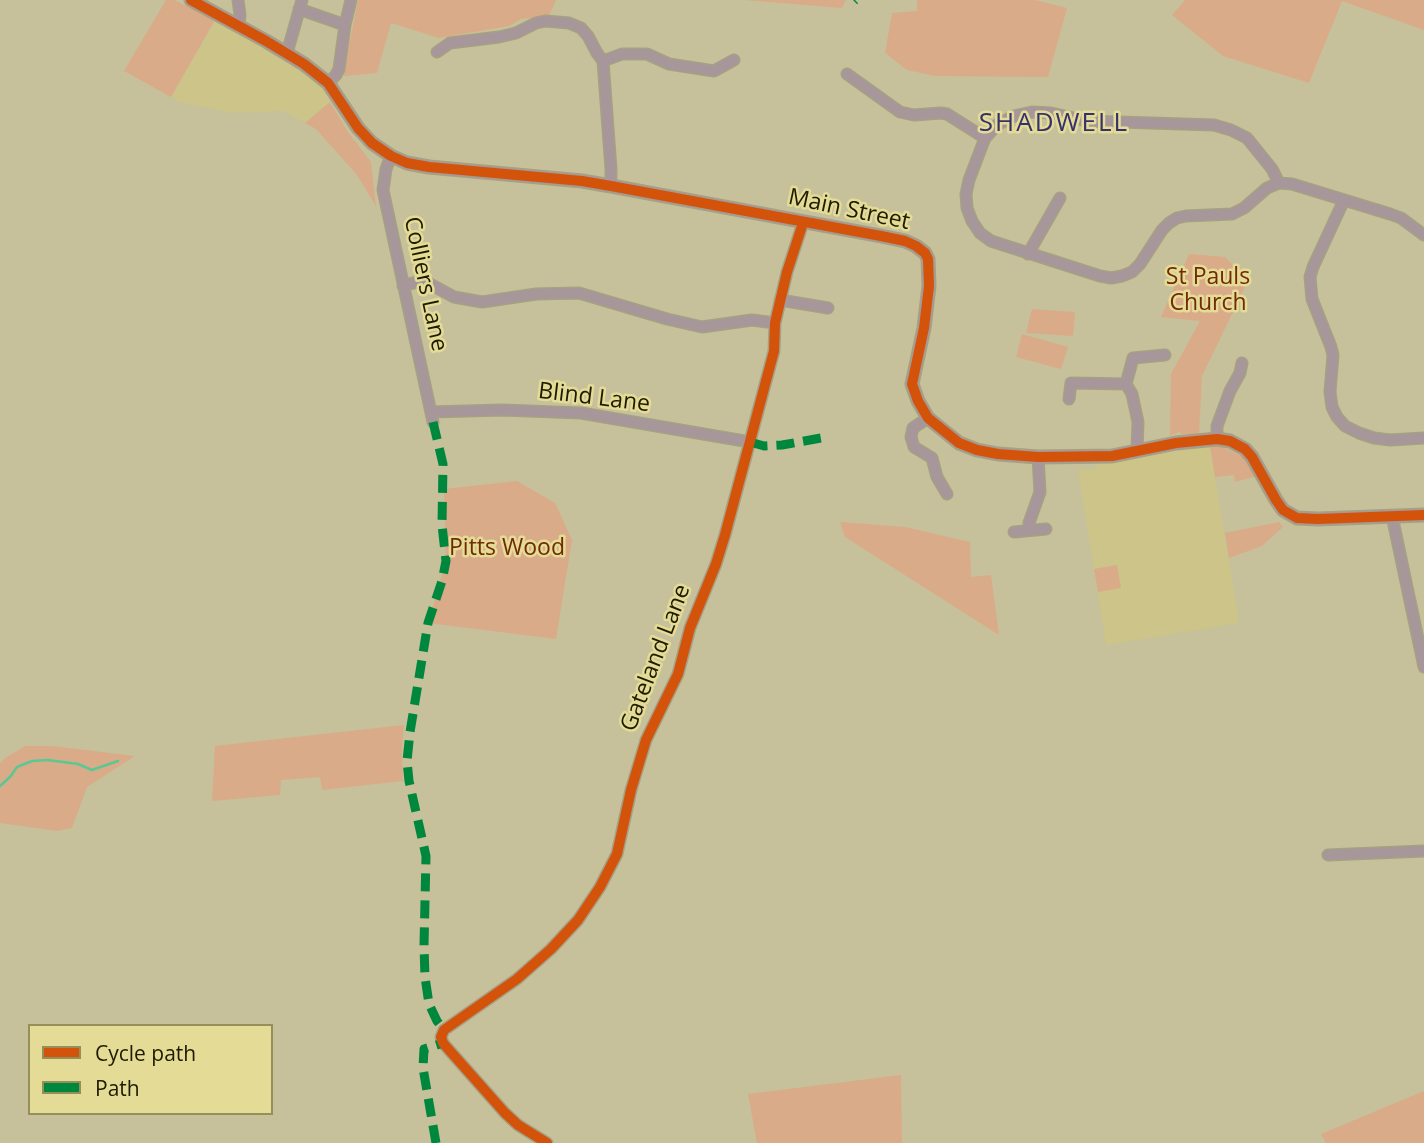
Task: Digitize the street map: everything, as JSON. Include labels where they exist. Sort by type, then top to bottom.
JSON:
[{"type":"street","name":"Main Street","points":[[191,0],[304,64],[328,83],[358,128],[372,143],[407,163],[582,181],[905,241],[916,246],[925,253],[929,266],[928,307],[912,384],[928,418],[959,443],[998,454],[1038,457],[1112,456],[1176,443],[1217,439],[1230,441],[1245,449],[1283,510],[1297,517],[1318,519],[1424,515]]},
{"type":"street","points":[[238,0],[240,26]]},
{"type":"street","points":[[328,83],[340,69],[351,0]]},
{"type":"street","points":[[286,53],[300,5],[345,25]]},
{"type":"street","points":[[437,52],[450,43],[499,37],[516,33],[536,23],[569,23],[581,28],[589,36],[603,61],[611,186]]},
{"type":"street","points":[[603,61],[622,54],[647,54],[668,64],[715,71],[734,60]]},
{"type":"street","points":[[848,74],[900,112],[908,115],[947,114],[985,138]]},
{"type":"street","points":[[1279,183],[1272,169],[1247,138],[1214,125],[1099,122],[1032,111],[997,125],[985,138],[972,169],[966,194],[972,221],[980,233],[991,241],[1111,278],[1132,272],[1162,230],[1177,218],[1238,212],[1267,188],[1279,183],[1292,184],[1401,218],[1424,235]]},
{"type":"street","name":"Colliers Lane","points":[[391,156],[383,190],[432,417]]},
{"type":"street","points":[[1028,254],[1060,198]]},
{"type":"street","points":[[1344,200],[1310,277],[1312,299],[1331,347],[1332,407],[1345,426],[1359,433],[1390,440],[1424,438]]},
{"type":"street","name":"Gateland Lane","points":[[547,1143],[518,1125],[505,1113],[443,1043],[441,1037],[444,1030],[517,979],[551,949],[578,920],[600,887],[617,854],[638,763],[657,715],[678,674],[690,628],[716,564],[774,351],[775,323],[780,300],[803,223]]},
{"type":"street","points":[[403,286],[420,281],[454,297],[481,302],[536,294],[579,293],[702,327],[752,320],[775,323]]},
{"type":"street","points":[[780,300],[828,308]]},
{"type":"street","points":[[1137,451],[1138,422],[1132,394],[1126,384],[1133,358],[1165,355]]},
{"type":"street","points":[[1217,439],[1217,426],[1242,363]]},
{"type":"street","points":[[1069,399],[1071,383],[1126,384]]},
{"type":"street","name":"Blind Lane","points":[[432,417],[502,410],[581,413],[750,442]]},
{"type":"street","points":[[928,418],[914,428],[911,437],[914,447],[932,458],[945,497],[960,492]]},
{"type":"street","points":[[1029,530],[1040,492],[1038,457]]},
{"type":"street","points":[[1392,516],[1424,667]]},
{"type":"street","points":[[1014,532],[1046,529]]},
{"type":"street","points":[[1328,856],[1424,852]]},
{"type":"shaded area","points":[[215,20],[279,57],[322,86],[330,102],[305,123],[284,111],[233,113],[180,102],[171,97]]},
{"type":"shaded area","points":[[1210,446],[1239,623],[1106,645],[1078,469],[1094,470],[1098,460],[1128,459]]},
{"type":"green space","points":[[166,0],[174,0],[215,20],[171,97],[124,71]]},
{"type":"green space","points":[[358,0],[556,0],[549,16],[521,19],[509,26],[439,38],[391,23],[377,73],[344,76]]},
{"type":"green space","points":[[744,0],[846,0],[842,8]]},
{"type":"green space","points":[[917,0],[1035,0],[1067,8],[1048,77],[935,76],[907,70],[885,53],[892,13],[917,11]]},
{"type":"green space","points":[[1185,0],[1424,0],[1424,30],[1342,1],[1309,83],[1223,56],[1172,15]]},
{"type":"green space","points":[[330,102],[371,162],[376,206],[357,175],[316,129],[305,123]]},
{"type":"green space","name":"St Pauls Church","points":[[1189,254],[1225,257],[1248,281],[1202,376],[1199,434],[1179,432],[1170,436],[1171,374],[1200,321],[1161,317]]},
{"type":"green space","points":[[1032,309],[1075,312],[1073,336],[1026,333]]},
{"type":"green space","points":[[1022,334],[1068,347],[1061,369],[1016,357]]},
{"type":"green space","points":[[1210,446],[1220,446],[1244,457],[1257,476],[1235,482],[1234,475],[1215,477]]},
{"type":"green space","name":"Pitts Wood","points":[[517,481],[555,503],[572,540],[556,639],[428,623],[446,561],[444,489]]},
{"type":"green space","points":[[840,522],[905,527],[970,542],[971,577],[991,575],[999,635],[845,537]]},
{"type":"green space","points":[[1279,522],[1283,527],[1262,546],[1229,558],[1225,533]]},
{"type":"green space","points":[[1117,565],[1121,588],[1098,592],[1094,569]]},
{"type":"green space","points":[[404,725],[403,781],[322,790],[320,777],[281,780],[280,795],[212,801],[215,746]]},
{"type":"green space","points":[[25,746],[53,746],[135,756],[87,787],[72,828],[57,831],[0,823],[0,763]]},
{"type":"green space","points":[[901,1075],[902,1143],[757,1143],[748,1094]]},
{"type":"green space","points":[[1424,1091],[1424,1143],[1326,1143],[1321,1134]]},
{"type":"waterway","points":[[0,786],[17,767],[32,761],[78,764],[92,770],[118,761]]},
{"type":"marked path","points":[[433,422],[443,464],[442,525],[446,561],[428,623],[407,761],[426,856],[425,977],[429,1004],[444,1030]]},
{"type":"marked path","points":[[750,442],[764,446],[782,445],[821,438]]},
{"type":"marked path","points":[[436,1143],[423,1068],[424,1049],[443,1043]]},
{"type":"cycle path","points":[[191,0],[304,64],[328,83],[358,128],[372,143],[407,163],[582,181],[881,236],[916,246],[928,259],[929,286],[924,328],[912,384],[928,418],[959,443],[998,454],[1038,457],[1112,456],[1176,443],[1217,439],[1230,441],[1245,449],[1252,457],[1283,510],[1297,518],[1424,515]]},
{"type":"cycle path","points":[[547,1143],[518,1125],[505,1113],[443,1043],[441,1037],[444,1030],[517,979],[551,949],[578,920],[600,887],[617,854],[631,790],[646,740],[678,674],[690,628],[725,535],[774,351],[775,323],[787,272],[803,223]]},
{"type":"district","name":"SHADWELL","points":[[1054,124]]}]
